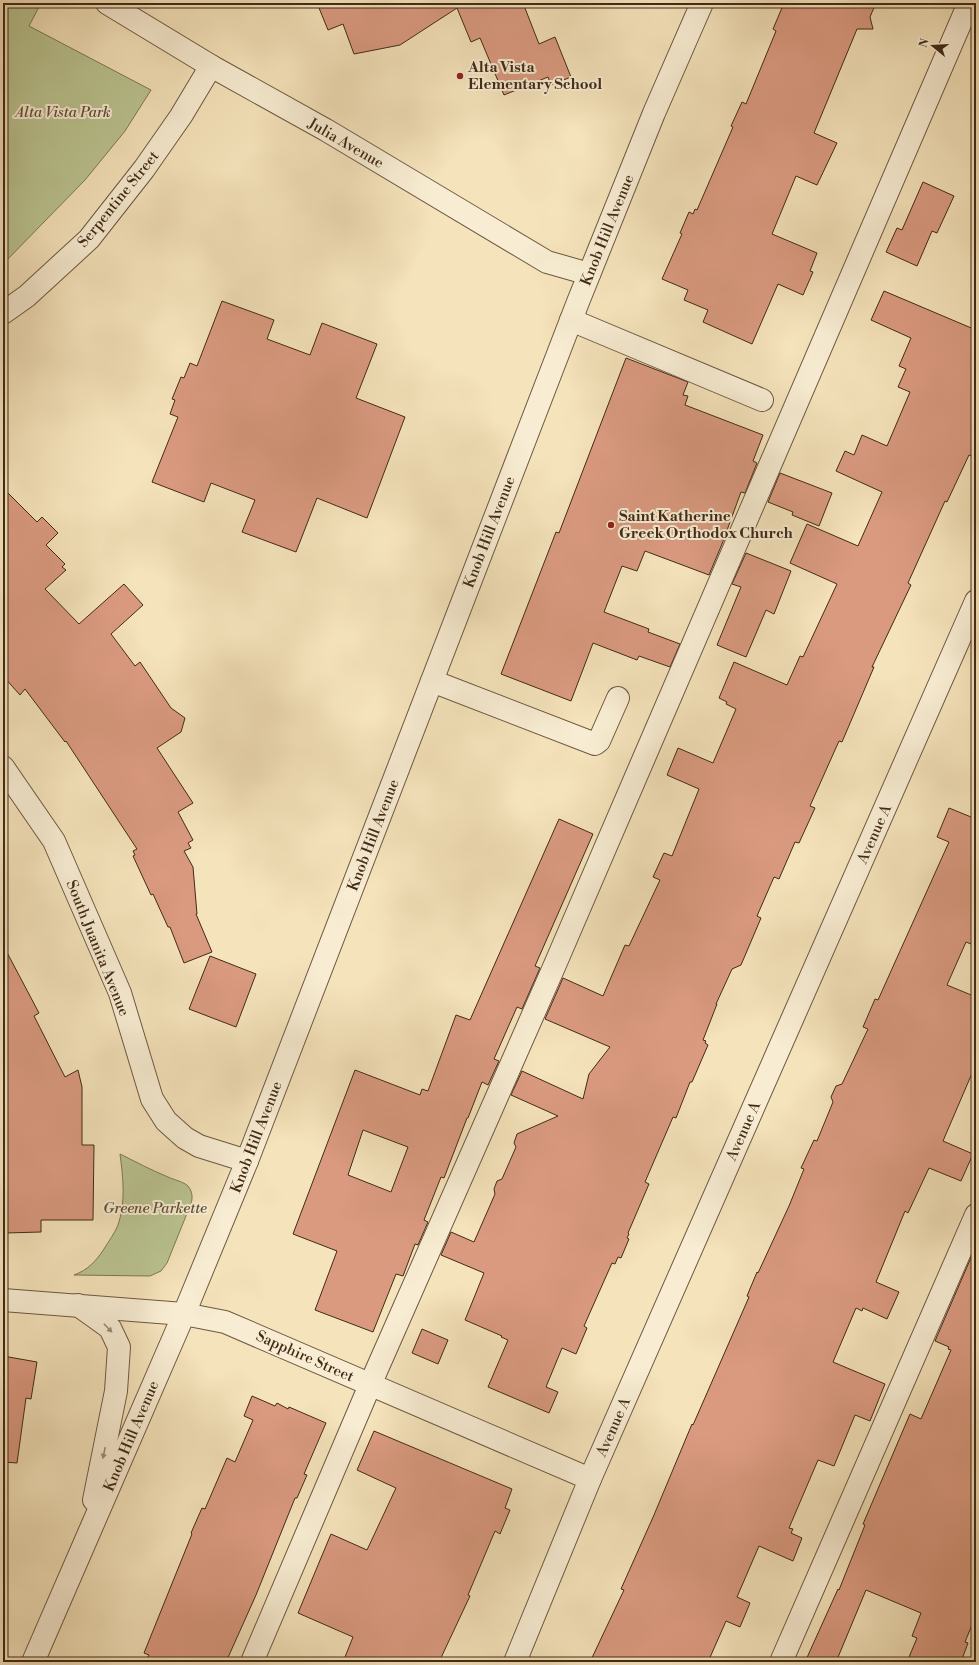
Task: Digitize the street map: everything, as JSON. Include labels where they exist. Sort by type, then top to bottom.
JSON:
[{"type":"street","name":"Julia Avenue","points":[[107,3],[211,66],[326,130],[547,262],[589,274]]},
{"type":"street","name":"Knob Hill Avenue","points":[[33,1662],[184,1314],[247,1161],[589,274],[654,113],[702,3]]},
{"type":"street","points":[[252,1662],[370,1385],[554,967],[969,3]]},
{"type":"street","name":"Serpentine Street","points":[[3,313],[27,296],[90,239],[148,163],[181,116],[211,66]]},
{"type":"street","points":[[571,320],[762,400]]},
{"type":"street","name":"Avenue A","points":[[515,1662],[590,1479],[976,601]]},
{"type":"street","points":[[432,681],[595,744],[599,741],[618,698]]},
{"type":"street","name":"South Juanita Avenue","points":[[3,767],[54,841],[120,993],[152,1099],[166,1121],[185,1138],[199,1146],[247,1161]]},
{"type":"street","points":[[781,1662],[976,1215]]},
{"type":"street","name":"Sapphire Street","points":[[3,1300],[184,1314],[225,1322],[590,1479]]},
{"type":"street","points":[[77,1305],[110,1328],[119,1347],[116,1391],[85,1544]]},
{"type":"green space","name":"Alta Vista Park","points":[[3,3],[41,3],[29,26],[151,90],[125,131],[85,180],[3,264]]},
{"type":"green space","name":"Greene Parkette","points":[[120,1154],[156,1172],[186,1184],[192,1193],[191,1204],[167,1263],[161,1271],[150,1276],[74,1275],[88,1268],[95,1261],[118,1225],[121,1216],[123,1198]]},
{"type":"building","points":[[317,3],[523,3],[539,44],[555,37],[571,77],[551,85],[548,77],[504,95],[480,38],[471,42],[457,8],[400,45],[354,54],[343,24],[328,30]]},
{"type":"building","points":[[784,3],[876,3],[870,17],[873,29],[857,29],[814,133],[837,143],[817,185],[796,176],[772,234],[817,253],[810,271],[813,272],[803,295],[778,284],[752,344],[703,322],[708,310],[684,300],[688,290],[662,279],[682,234],[680,233],[689,212],[693,214],[695,209],[697,210],[733,127],[731,126],[742,102],[746,104],[776,31],[773,29]]},
{"type":"building","points":[[923,182],[954,196],[937,233],[932,231],[917,266],[886,252],[897,228],[902,230]]},
{"type":"building","points":[[884,291],[976,330],[976,458],[969,455],[947,502],[945,501],[908,583],[911,585],[872,667],[874,667],[842,742],[839,741],[810,806],[815,808],[799,843],[795,842],[779,879],[774,877],[757,916],[761,918],[741,965],[732,969],[716,1004],[703,1040],[706,1041],[705,1043],[708,1045],[692,1082],[690,1082],[676,1118],[673,1117],[645,1182],[649,1184],[628,1233],[627,1238],[629,1239],[621,1258],[618,1257],[615,1264],[612,1263],[584,1326],[587,1328],[576,1354],[562,1348],[546,1387],[558,1392],[549,1413],[488,1387],[508,1340],[465,1320],[484,1273],[441,1255],[451,1232],[474,1242],[495,1194],[494,1189],[497,1181],[502,1179],[516,1147],[514,1143],[517,1134],[558,1116],[511,1095],[522,1071],[583,1099],[589,1074],[610,1047],[545,1019],[563,978],[603,996],[625,945],[629,946],[660,880],[653,877],[664,853],[672,856],[699,789],[667,775],[678,748],[713,763],[736,709],[726,704],[727,702],[719,698],[734,662],[787,685],[800,656],[803,657],[837,584],[790,563],[807,524],[858,546],[882,492],[836,471],[845,451],[854,455],[862,435],[887,446],[910,392],[898,387],[906,369],[899,366],[911,338],[871,320]]},
{"type":"building","points":[[222,301],[274,320],[267,339],[310,355],[322,323],[377,344],[356,398],[405,417],[367,518],[317,498],[296,552],[242,532],[255,500],[211,483],[204,502],[152,482],[178,417],[170,414],[175,400],[172,399],[181,377],[184,378],[190,363],[197,366]]},
{"type":"building","name":"Saint Katherine Greek Orthodox Church","points":[[626,358],[688,382],[683,395],[688,396],[685,405],[763,435],[753,461],[757,463],[745,493],[741,492],[709,575],[645,551],[637,571],[622,566],[604,612],[649,629],[648,632],[680,644],[670,667],[639,656],[637,660],[593,643],[571,701],[501,674],[556,532],[559,533]]},
{"type":"building","points":[[780,473],[832,493],[819,526],[792,515],[793,512],[768,502]]},
{"type":"building","points":[[3,488],[37,522],[42,517],[58,533],[46,545],[65,564],[62,567],[66,570],[45,589],[79,624],[124,584],[143,605],[111,634],[135,666],[140,662],[171,708],[185,718],[181,732],[157,748],[193,803],[178,812],[193,840],[188,843],[191,848],[184,851],[193,867],[196,914],[212,952],[184,963],[170,927],[168,927],[153,894],[151,895],[133,856],[135,855],[133,851],[137,849],[66,741],[65,742],[25,689],[20,695],[3,676]]},
{"type":"building","points":[[746,553],[791,571],[774,614],[766,610],[746,657],[717,645],[741,587],[732,584]]},
{"type":"building","points":[[949,808],[976,819],[976,946],[966,942],[947,985],[976,997],[976,1064],[943,1141],[973,1154],[961,1181],[929,1168],[908,1213],[905,1211],[876,1282],[899,1292],[887,1319],[863,1308],[862,1311],[856,1308],[833,1362],[885,1384],[870,1421],[855,1415],[834,1466],[818,1460],[789,1528],[793,1529],[791,1533],[802,1538],[793,1561],[759,1546],[737,1597],[750,1603],[740,1627],[726,1621],[708,1662],[590,1662],[624,1590],[621,1589],[692,1424],[693,1425],[749,1297],[747,1296],[757,1272],[758,1273],[789,1206],[804,1169],[801,1168],[814,1140],[817,1141],[833,1102],[831,1097],[836,1086],[842,1084],[868,1029],[863,1027],[875,999],[878,1000],[949,842],[937,837]]},
{"type":"building","points":[[559,819],[593,834],[535,966],[540,968],[522,1009],[517,1007],[494,1059],[499,1061],[488,1085],[482,1082],[444,1178],[441,1177],[424,1220],[428,1222],[418,1245],[415,1244],[403,1276],[396,1274],[373,1332],[315,1310],[337,1251],[293,1234],[355,1070],[420,1095],[422,1089],[428,1091],[456,1015],[470,1020]],"holes":[[[363,1130],[408,1147],[391,1192],[348,1175]]]},
{"type":"building","points":[[3,945],[39,1013],[34,1016],[65,1077],[78,1070],[82,1087],[82,1145],[94,1145],[93,1220],[41,1220],[41,1232],[5,1233],[3,1147]]},
{"type":"building","points":[[210,956],[256,974],[236,1027],[189,1009]]},
{"type":"building","points":[[976,1246],[976,1615],[965,1642],[968,1643],[961,1662],[907,1662],[917,1638],[912,1636],[921,1613],[866,1590],[836,1662],[805,1662],[838,1589],[839,1590],[865,1525],[863,1524],[910,1414],[921,1419],[951,1350],[948,1349],[949,1347],[935,1341]]},
{"type":"building","points":[[422,1329],[448,1340],[438,1364],[412,1353]]},
{"type":"building","points":[[3,1356],[37,1362],[31,1399],[26,1398],[17,1463],[3,1462]]},
{"type":"building","points":[[252,1396],[275,1406],[277,1403],[288,1409],[289,1407],[326,1423],[304,1474],[307,1475],[297,1498],[295,1498],[256,1595],[226,1662],[145,1662],[149,1655],[144,1653],[202,1508],[205,1509],[227,1458],[235,1462],[253,1420],[244,1416]]},
{"type":"building","points":[[374,1431],[512,1489],[505,1508],[510,1510],[500,1534],[495,1531],[468,1595],[470,1596],[439,1662],[343,1662],[353,1637],[298,1613],[331,1534],[367,1550],[396,1488],[357,1470]]},
{"type":"place","name":"Alta Vista Elementary School","points":[[460,76]]},
{"type":"place","name":"Saint Katherine Greek Orthodox Church","points":[[611,525]]}]
